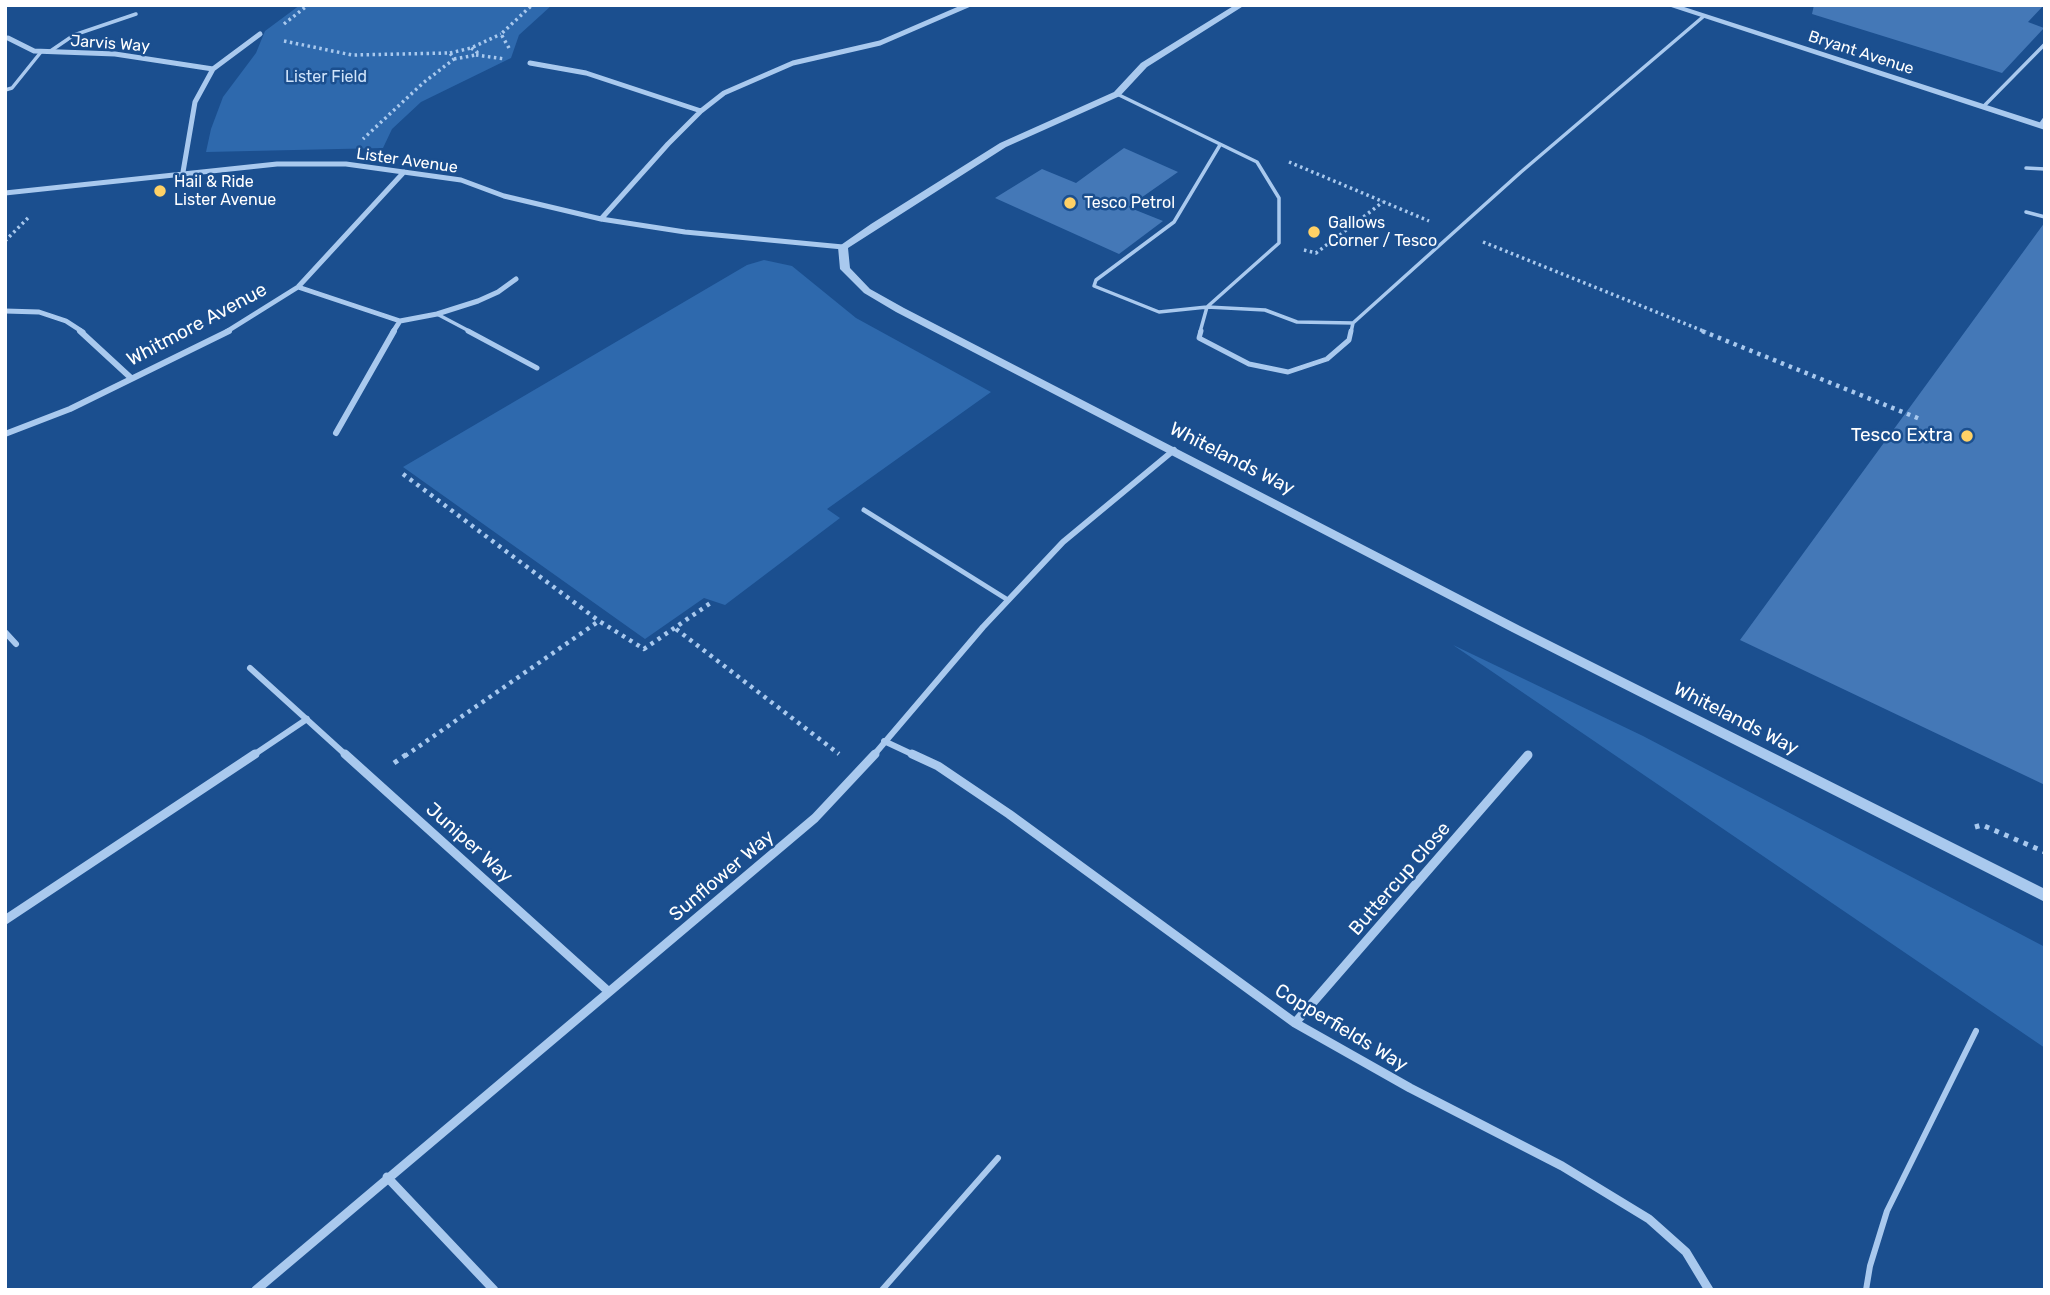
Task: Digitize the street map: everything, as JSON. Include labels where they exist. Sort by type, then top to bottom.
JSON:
[{"type":"street","points":[[601,219],[701,111],[724,93],[793,63],[880,43],[968,5]]},
{"type":"street","points":[[843,247],[1003,145],[1117,94],[1144,65],[1241,5]]},
{"type":"street","name":"Bryant Avenue","points":[[1669,5],[1983,107],[2043,123]]},
{"type":"street","points":[[183,172],[195,102],[214,69],[260,34]]},
{"type":"street","name":"Jarvis Way","points":[[8,38],[41,52],[116,54],[214,69]]},
{"type":"street","points":[[530,63],[586,73],[701,111]]},
{"type":"street","name":"Lister Avenue","points":[[5,193],[277,164],[346,164],[461,180],[504,196],[601,219],[685,232],[843,247]]},
{"type":"street","name":"Whitmore Avenue","points":[[5,434],[70,409],[225,332],[298,287],[404,173]]},
{"type":"street","name":"Whitelands Way","points":[[843,247],[845,269],[867,291],[1516,629],[2045,896]]},
{"type":"street","points":[[298,287],[400,321],[437,314],[498,292],[516,279]]},
{"type":"street","points":[[5,311],[39,312],[66,321],[88,336],[131,378]]},
{"type":"street","points":[[336,433],[400,321]]},
{"type":"street","name":"Sunflower Way","points":[[256,1290],[815,818],[860,771],[1008,600],[1063,542],[1174,450]]},
{"type":"street","points":[[5,632],[16,644]]},
{"type":"street","name":"Juniper Way","points":[[250,667],[610,992]]},
{"type":"street","points":[[5,920],[307,719]]},
{"type":"street","name":"Copperfields Way","points":[[884,741],[937,766],[1009,814],[1295,1023],[1410,1088],[1562,1166],[1649,1219],[1686,1252],[1709,1290]]},
{"type":"street","name":"Buttercup Close","points":[[1295,1023],[1528,755]]},
{"type":"street","points":[[387,1177],[494,1290]]},
{"type":"lane","points":[[49,52],[74,35],[136,14]]},
{"type":"lane","points":[[1117,94],[1257,162],[1279,198],[1279,243],[1207,307],[1199,338],[1249,364],[1288,372],[1326,359],[1349,340],[1353,323],[1704,16]]},
{"type":"lane","points":[[1983,107],[2045,44]]},
{"type":"lane","points":[[5,90],[12,88],[41,52]]},
{"type":"lane","points":[[1220,145],[1174,222],[1093,284],[1118,297],[1159,312],[1207,307],[1265,310],[1297,322],[1353,323]]},
{"type":"lane","points":[[2025,168],[2045,169]]},
{"type":"lane","points":[[2026,212],[2045,217]]},
{"type":"lane","points":[[437,314],[537,369]]},
{"type":"lane","points":[[864,510],[1008,600]]},
{"type":"lane","points":[[1866,1290],[1870,1266],[1887,1211],[1976,1031]]},
{"type":"lane","points":[[883,1290],[998,1158]]},
{"type":"path","points":[[281,40],[352,55],[450,53],[471,48],[501,34],[531,5]]},
{"type":"path","points":[[501,34],[508,47],[530,63]]},
{"type":"path","points":[[346,164],[364,139],[423,83],[454,59],[475,55],[477,52],[471,48]]},
{"type":"path","points":[[450,53],[454,59]]},
{"type":"path","points":[[1257,162],[1287,161],[1920,419]]},
{"type":"path","points":[[1279,243],[1316,253],[1384,201]]},
{"type":"path","points":[[403,474],[599,621],[643,649],[712,602]]},
{"type":"path","points":[[374,777],[599,621]]},
{"type":"path","points":[[676,629],[860,771]]},
{"type":"path","points":[[1982,825],[2045,852]]},
{"type":"green space","name":"Lister Field","points":[[300,5],[552,5],[519,35],[511,58],[421,102],[392,129],[383,148],[206,152],[223,97],[256,53],[265,31]]},
{"type":"green space","points":[[764,260],[792,266],[856,318],[991,392],[827,509],[840,518],[725,605],[704,598],[645,639],[403,467],[747,265]]},
{"type":"green space","points":[[1453,645],[1643,736],[2045,947],[2045,1048]]},
{"type":"building","points":[[1814,5],[2044,5],[2028,22],[2044,28],[2002,73],[1812,14]]},
{"type":"building","name":"Tesco Petrol","points":[[1124,148],[1178,172],[1128,207],[1163,221],[1119,254],[995,198],[1042,169],[1076,183]]},
{"type":"building","name":"Tesco Extra","points":[[2045,222],[2045,785],[1740,640]]},
{"type":"place","name":"Hail & Ride Lister Avenue","points":[[160,191]]},
{"type":"place","name":"Tesco Petrol","points":[[1070,203]]},
{"type":"place","name":"Gallows Corner / Tesco","points":[[1314,232]]},
{"type":"place","name":"Tesco Extra","points":[[1967,436]]}]
